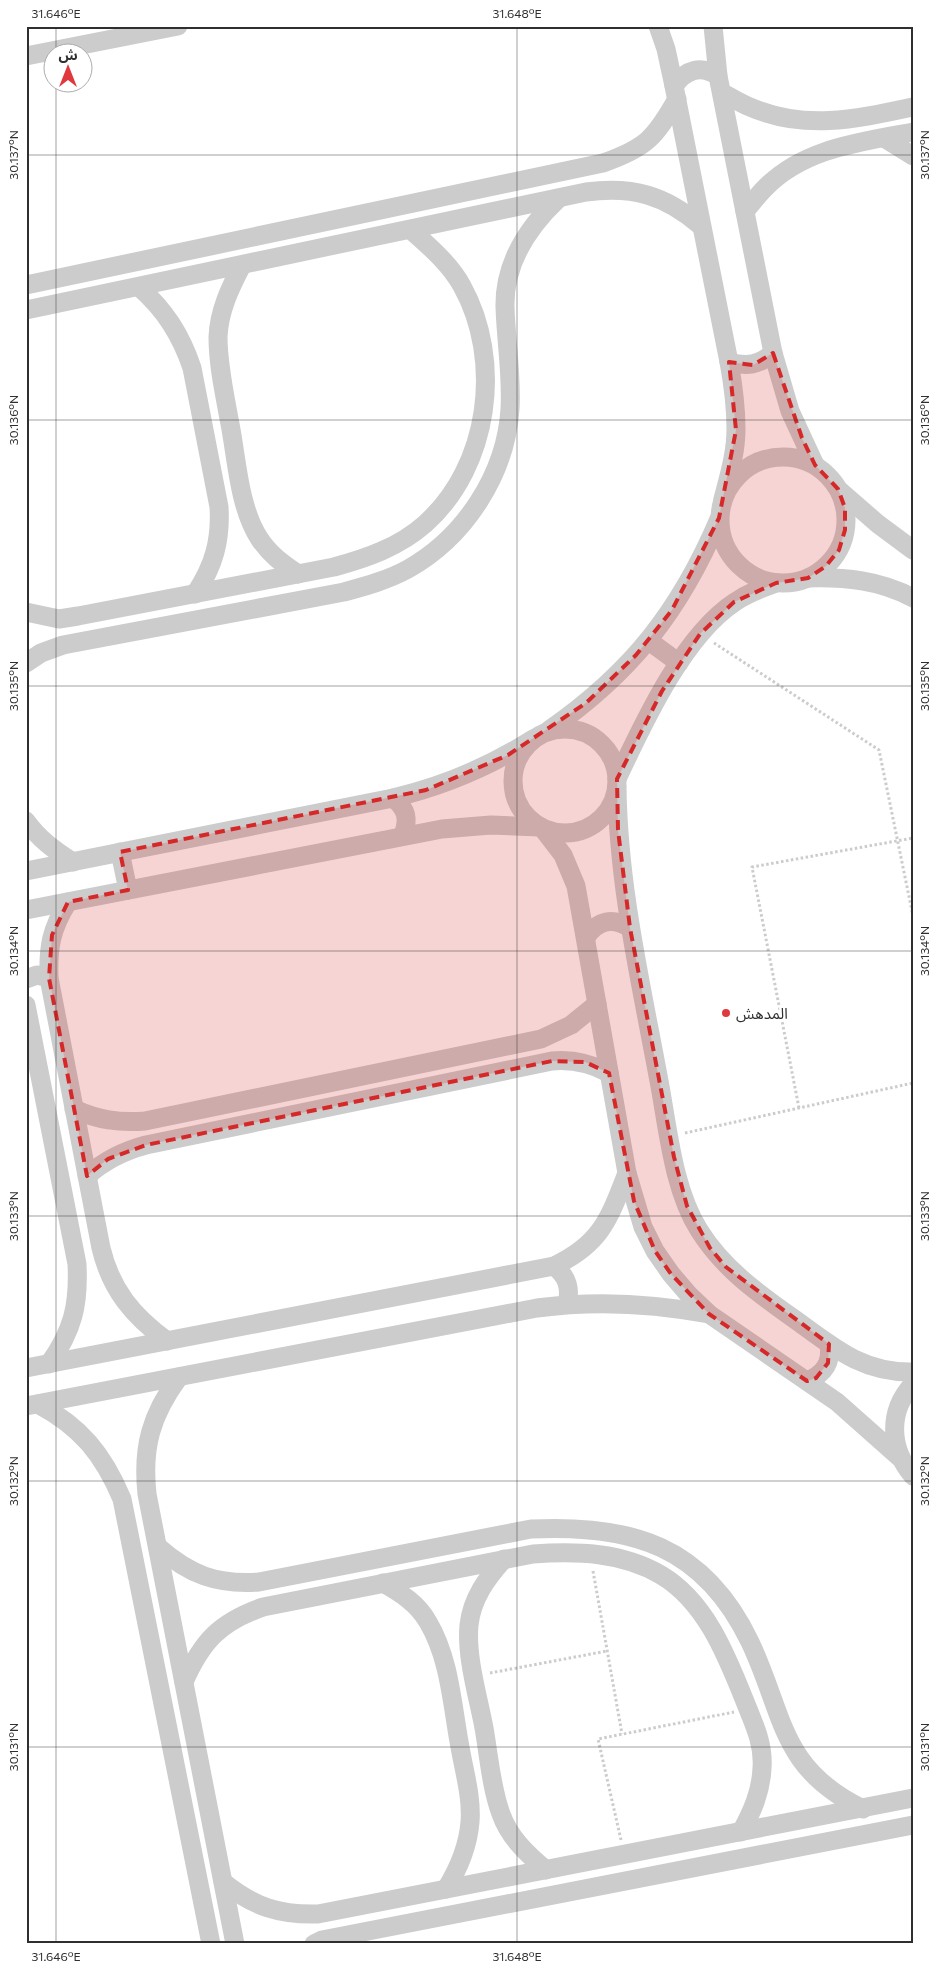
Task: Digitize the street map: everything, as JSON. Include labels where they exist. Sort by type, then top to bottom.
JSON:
[{"type":"street","points":[[26,871],[393,798],[454,780],[508,755],[540,735],[603,688],[649,641],[690,580],[719,518],[732,465],[736,430],[729,362],[666,49],[658,26]]},
{"type":"street","points":[[713,26],[720,84],[773,353],[790,411],[815,466]]},
{"type":"street","points":[[26,56],[170,27]]},
{"type":"street","points":[[26,285],[603,163],[640,148],[655,133],[675,92],[680,77],[694,70],[709,70],[720,84],[750,107],[780,117],[812,122],[843,121],[913,107]]},
{"type":"street","points":[[843,121],[839,134],[847,145]]},
{"type":"street","points":[[745,211],[765,187],[790,168],[817,154],[847,145],[913,132]]},
{"type":"street","points":[[884,138],[913,156]]},
{"type":"street","points":[[603,163],[608,168],[611,176],[606,190]]},
{"type":"street","points":[[26,310],[559,198],[606,190],[627,190],[648,194],[679,209],[701,226]]},
{"type":"street","points":[[26,663],[41,653],[63,645],[344,592],[377,583],[401,572],[436,550],[461,526],[481,499],[495,471],[510,411],[505,306],[507,281],[515,257],[526,235],[541,215],[559,198]]},
{"type":"street","points":[[286,229],[292,255]]},
{"type":"street","points":[[26,612],[59,618],[298,574],[367,558],[398,544],[426,524],[449,499],[467,470],[479,438],[484,411],[484,358],[474,311],[461,284],[447,265],[411,230]]},
{"type":"street","points":[[242,265],[230,288],[222,311],[218,336],[219,361],[244,504],[258,537],[269,552],[298,574]]},
{"type":"street","points":[[139,287],[154,300],[172,323],[186,349],[192,368],[219,507],[220,526],[218,544],[209,570],[195,594]]},
{"type":"street","points":[[474,311],[489,304],[505,306]]},
{"type":"street","points":[[729,362],[753,365],[764,361],[773,353]]},
{"type":"street","points":[[192,368],[202,360],[219,361]]},
{"type":"street","points":[[723,499],[734,480],[751,466],[772,458],[794,458],[815,466],[828,476],[838,488],[878,524],[913,550]]},
{"type":"street","points":[[808,578],[826,566],[839,550],[845,530],[845,508],[838,488]]},
{"type":"street","points":[[219,507],[228,512],[233,512],[244,504]]},
{"type":"street","points":[[719,518],[721,537],[729,554],[735,561],[758,578],[776,583]]},
{"type":"street","points":[[26,910],[403,835],[466,826],[491,825],[541,828],[559,833],[576,832],[591,826],[604,816],[613,802],[617,782],[646,720],[679,662],[700,634],[734,602],[754,591],[776,583],[793,582],[808,578],[841,577],[873,582],[913,598]]},
{"type":"street","points":[[59,618],[56,632],[63,645]]},
{"type":"street","points":[[649,641],[679,662]]},
{"type":"street","points":[[912,1475],[900,1457],[859,1420],[807,1381],[709,1314],[676,1281],[655,1251],[643,1227],[627,1173],[576,886],[570,870],[554,841],[526,816],[516,802],[512,784],[514,768],[521,752],[540,735],[572,730],[580,731],[595,738],[606,749],[614,763],[617,782],[620,852],[630,928],[670,1136],[687,1206],[697,1228],[710,1248],[726,1267],[829,1344],[856,1361],[875,1369],[913,1372]]},
{"type":"street","points":[[393,798],[402,805],[406,814],[407,825],[403,835]]},
{"type":"street","points":[[26,822],[53,849],[73,862]]},
{"type":"street","points":[[120,852],[128,890]]},
{"type":"street","points":[[68,902],[58,918],[52,935],[48,953],[48,978],[104,1258],[113,1283],[127,1306],[146,1325],[168,1341]]},
{"type":"street","points":[[586,937],[592,928],[606,921],[621,922],[630,928]]},
{"type":"street","points":[[26,979],[37,975],[48,978]]},
{"type":"street","points":[[74,1109],[112,1121],[145,1121],[541,1039],[571,1025],[598,1004]]},
{"type":"street","points":[[26,1005],[77,1264],[76,1306],[71,1327],[62,1346],[49,1364]]},
{"type":"street","points":[[88,1176],[108,1159],[146,1145],[552,1061],[571,1060],[584,1062],[608,1073]]},
{"type":"street","points":[[26,1368],[554,1266],[572,1258],[588,1246],[601,1231],[611,1214],[627,1173]]},
{"type":"street","points":[[77,1264],[91,1266],[104,1258]]},
{"type":"street","points":[[554,1266],[566,1278],[570,1295],[568,1304]]},
{"type":"street","points":[[29,1405],[537,1308],[568,1304],[624,1302],[681,1308],[709,1314]]},
{"type":"street","points":[[807,1381],[816,1378],[823,1372],[830,1354],[829,1344]]},
{"type":"street","points":[[179,1377],[167,1394],[150,1432],[145,1466],[147,1494],[235,1944]]},
{"type":"street","points":[[900,1457],[894,1436],[895,1413],[904,1393],[913,1384]]},
{"type":"street","points":[[29,1405],[63,1418],[90,1443],[106,1466],[122,1499],[211,1944]]},
{"type":"street","points":[[122,1499],[124,1494],[133,1489],[147,1494]]},
{"type":"street","points":[[158,1547],[187,1569],[204,1577],[222,1581],[259,1582],[531,1529],[584,1529],[622,1534],[649,1541],[674,1553],[697,1569],[717,1589],[750,1642],[787,1738],[797,1757],[826,1787],[843,1799],[863,1809]]},
{"type":"street","points":[[617,1558],[622,1534]]},
{"type":"street","points":[[184,1682],[193,1661],[212,1637],[223,1627],[242,1615],[263,1607],[533,1554],[561,1552],[617,1558],[640,1565],[662,1576],[681,1590],[697,1608],[728,1658],[761,1744],[762,1767],[759,1790],[752,1812],[741,1832]]},
{"type":"street","points":[[504,1559],[487,1578],[475,1600],[469,1625],[470,1652],[501,1814],[512,1836],[527,1854],[546,1870]]},
{"type":"street","points":[[259,1582],[255,1592],[259,1603],[263,1607]]},
{"type":"street","points":[[383,1583],[400,1592],[415,1605],[427,1620],[443,1656],[469,1797],[470,1821],[467,1845],[459,1868],[446,1889]]},
{"type":"street","points":[[443,1656],[453,1649],[459,1648],[470,1652]]},
{"type":"street","points":[[761,1744],[787,1738]]},
{"type":"street","points":[[178,1783],[203,1777]]},
{"type":"street","points":[[469,1797],[480,1800],[486,1798],[495,1790]]},
{"type":"street","points":[[223,1882],[239,1895],[271,1910],[298,1915],[318,1914],[863,1809],[911,1813]]},
{"type":"street","points":[[318,1914],[314,1928],[318,1942],[591,1887],[911,1813]]},
{"type":"street","points":[[587,1862],[591,1887]]},
{"type":"path","points":[[700,634],[879,750],[913,916]]},
{"type":"path","points":[[799,1108],[752,867],[913,838]]},
{"type":"path","points":[[670,1136],[913,1083]]},
{"type":"path","points":[[589,1554],[622,1734]]},
{"type":"path","points":[[474,1676],[607,1651]]},
{"type":"path","points":[[624,1855],[598,1739],[748,1709]]},
{"type":"highlighted area","points":[[773,353],[802,438],[815,465],[838,489],[845,508],[845,530],[839,550],[826,566],[808,578],[776,583],[734,602],[700,634],[662,691],[617,779],[618,830],[630,928],[674,1157],[687,1206],[710,1248],[726,1267],[829,1344],[828,1363],[816,1378],[807,1381],[709,1314],[671,1274],[655,1251],[634,1201],[609,1073],[585,1062],[552,1061],[146,1145],[108,1159],[87,1176],[49,978],[52,935],[68,902],[128,890],[120,852],[426,790],[508,755],[586,703],[636,655],[672,610],[719,518],[736,430],[729,362],[753,365]]},
{"type":"place","name":"المدهش","points":[[726,1013]]}]
